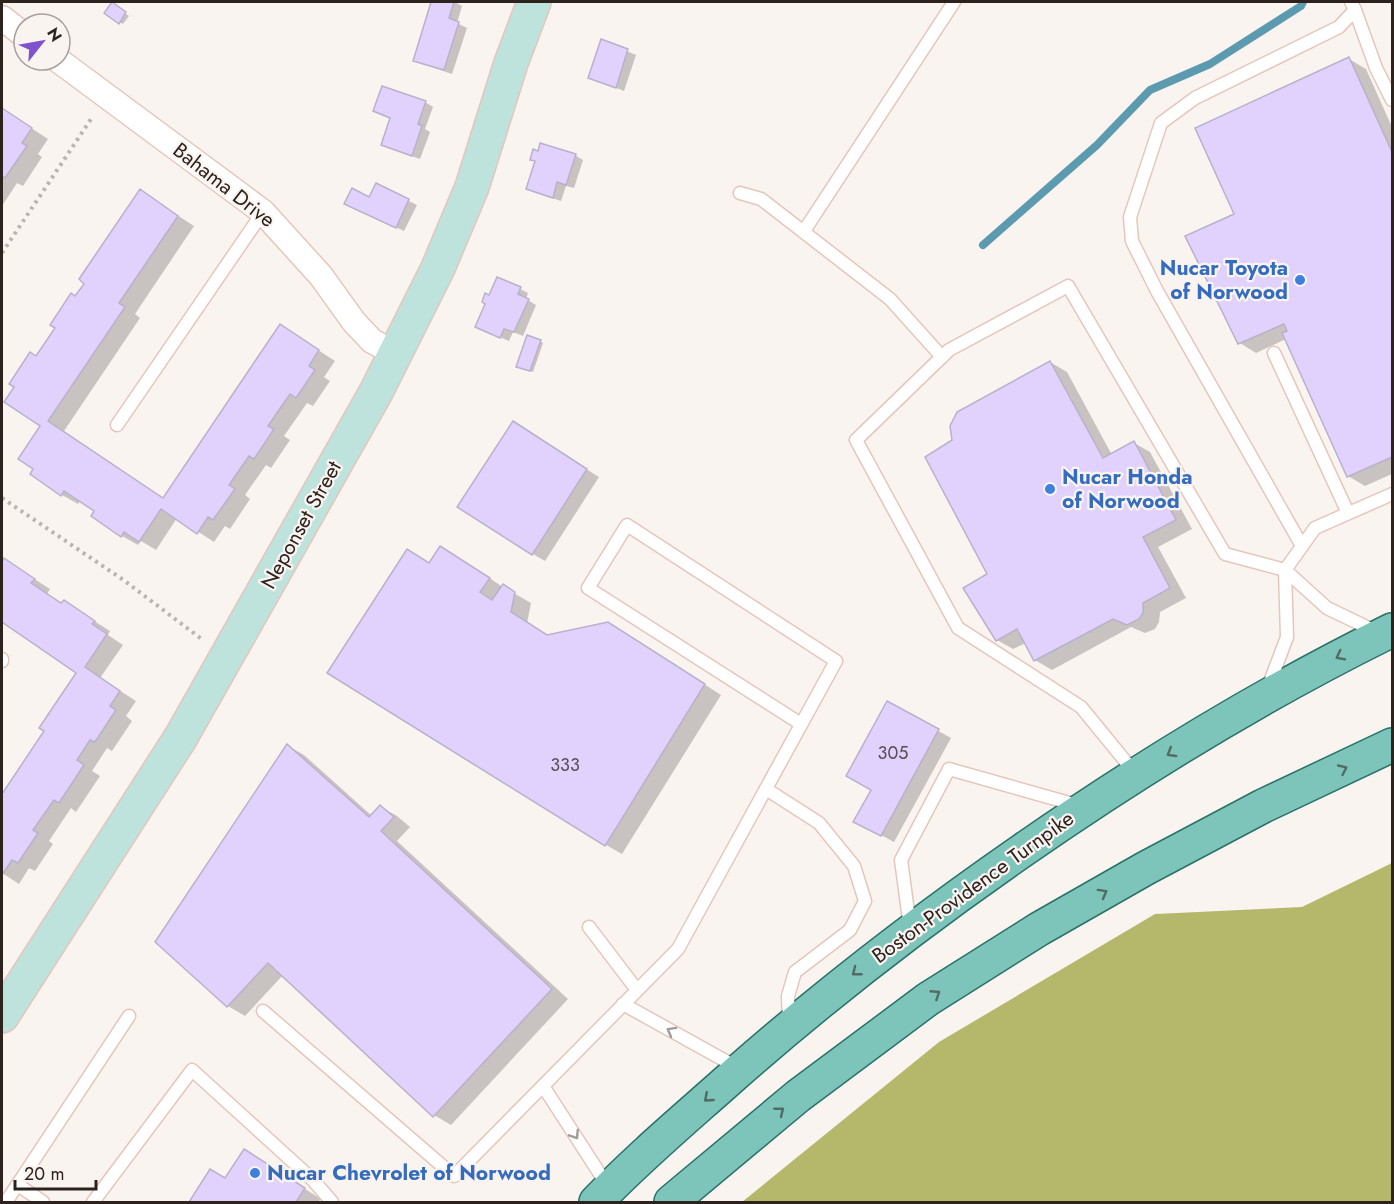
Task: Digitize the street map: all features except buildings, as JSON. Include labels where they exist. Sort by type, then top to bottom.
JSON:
[{"type":"main road","name":"Boston-Providence Turnpike","points":[[602,1196],[789,1026],[911,929],[1084,807],[1136,774],[1264,697],[1387,632]]},
{"type":"main road","points":[[671,1203],[808,1089],[928,999],[1018,942],[1136,874],[1263,806],[1392,744]]},
{"type":"street","name":"Neponset Street","points":[[5,1002],[181,737],[396,354],[438,268],[472,187],[511,63],[534,2]]},
{"type":"street","name":"Bahama Drive","points":[[72,70],[263,212],[321,276],[354,322],[372,341],[396,354]]},
{"type":"lane","points":[[804,231],[954,2]]},
{"type":"lane","points":[[1353,6],[1376,68],[1392,100]]},
{"type":"lane","points":[[1302,546],[1157,291],[1132,241],[1130,217],[1161,123],[1195,98],[1339,27],[1353,6]]},
{"type":"lane","points":[[740,193],[761,199],[890,298],[942,357]]},
{"type":"lane","points":[[117,425],[263,212]]},
{"type":"lane","points":[[1136,774],[1080,707],[958,628],[856,440],[949,350],[1068,286],[1225,554],[1285,570],[1327,608],[1387,632]]},
{"type":"lane","points":[[1274,353],[1348,513]]},
{"type":"lane","points":[[1264,697],[1287,637],[1285,570],[1315,528],[1392,494]]},
{"type":"lane","points":[[264,1011],[454,1176],[678,949],[836,661],[627,525],[588,588],[801,724]]},
{"type":"lane","points":[[911,929],[901,860],[949,769],[1084,807]]},
{"type":"lane","points":[[766,789],[819,823],[854,866],[865,901],[850,930],[795,972],[788,996],[789,1026]]},
{"type":"lane","points":[[589,927],[637,990]]},
{"type":"lane","points":[[622,1004],[741,1069]]},
{"type":"lane","points":[[6,1203],[129,1016]]},
{"type":"lane","points":[[93,1203],[192,1070],[313,1180],[332,1203]]},
{"type":"lane","points":[[543,1086],[602,1196]]},
{"type":"lane","points":[[18,1185],[43,1203]]},
{"type":"path","points":[[2,254],[107,96]]},
{"type":"path","points":[[2,498],[122,579],[227,658]]},
{"type":"green space","points":[[1392,863],[1392,1202],[742,1202],[939,1042],[1155,914],[1302,907]]},
{"type":"waterway","points":[[983,245],[1097,145],[1150,90],[1210,64],[1301,6],[1303,2]]},
{"type":"place","name":"Nucar Toyota of Norwood","points":[[1300,280]]},
{"type":"place","name":"Nucar Honda of Norwood","points":[[1050,489]]},
{"type":"place","name":"Nucar Chevrolet of Norwood","points":[[255,1173]]}]
